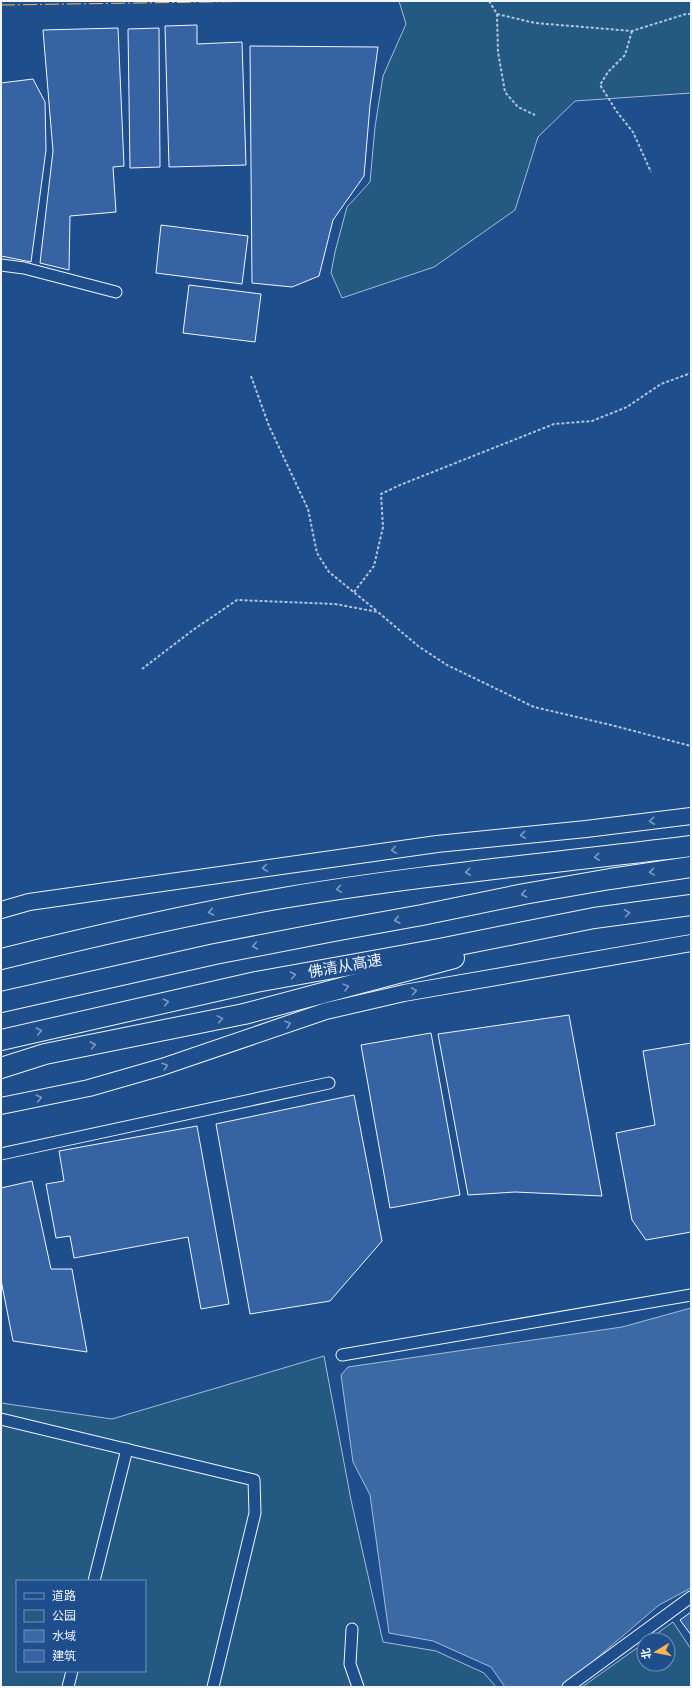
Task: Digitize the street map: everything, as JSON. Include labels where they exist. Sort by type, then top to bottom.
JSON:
[{"type":"highway","points":[[1,959],[126,928],[282,898],[419,877],[691,846]]},
{"type":"highway","points":[[1,1002],[215,954],[334,930],[422,915],[524,894],[691,867]]},
{"type":"highway","name":"佛清从高速","points":[[1,1040],[256,982],[605,916],[691,905]]},
{"type":"highway","points":[[1,1068],[45,1054],[244,1014],[487,949],[548,936],[605,916]]},
{"type":"main road","points":[[1,910],[28,902],[437,844],[586,829],[691,816]]},
{"type":"main road","points":[[1,1106],[89,1088],[162,1067],[326,1011],[396,994],[691,943]]},
{"type":"street","points":[[1,265],[24,268],[116,292]]},
{"type":"street","points":[[1,1154],[329,1083]]},
{"type":"street","points":[[342,1355],[691,1295]]},
{"type":"street","points":[[1,1419],[254,1480],[255,1513],[213,1687]]},
{"type":"street","points":[[94,1580],[127,1450]]},
{"type":"street","points":[[568,1687],[691,1597]]},
{"type":"street","points":[[352,1629],[350,1664],[358,1687]]},
{"type":"street","points":[[68,1687],[72,1672]]},
{"type":"path","points":[[489,1],[497,14],[498,52],[505,92],[518,107],[535,115]]},
{"type":"path","points":[[497,14],[535,23],[632,31],[686,14],[691,14]]},
{"type":"path","points":[[632,31],[625,55],[608,72],[600,85],[617,112],[633,132],[651,172]]},
{"type":"path","points":[[354,592],[374,566],[382,527],[381,494],[400,485],[554,424],[592,421],[627,407],[661,384],[691,373]]},
{"type":"path","points":[[251,376],[269,426],[308,509],[318,553],[329,572],[418,646],[447,665],[534,707],[612,725],[691,746]]},
{"type":"path","points":[[142,669],[193,630],[237,600],[335,604],[378,612]]},
{"type":"green space","points":[[399,1],[691,1],[691,93],[575,101],[538,137],[515,210],[434,267],[342,298],[331,273],[335,252],[347,207],[370,182],[375,127],[383,76],[406,24]]},
{"type":"green space","points":[[324,1356],[351,1500],[383,1642],[436,1651],[484,1673],[496,1687],[1,1687],[1,1403],[112,1419]]},
{"type":"green space","points":[[673,1622],[691,1649],[691,1687],[582,1687],[636,1649],[636,1672],[676,1672],[676,1632],[659,1632]]},
{"type":"water","points":[[691,1308],[691,1588],[659,1605],[563,1687],[505,1687],[491,1667],[433,1641],[389,1633],[370,1495],[353,1462],[341,1375],[348,1367],[622,1327]]},
{"type":"building","points":[[197,25],[197,44],[242,42],[246,165],[169,167],[165,26]]},
{"type":"building","points":[[118,28],[124,166],[113,167],[116,212],[70,216],[69,270],[40,263],[53,151],[43,30]]},
{"type":"building","points":[[159,28],[160,167],[130,168],[128,29]]},
{"type":"building","points":[[250,46],[378,47],[370,105],[364,176],[333,220],[319,276],[292,287],[252,283]]},
{"type":"building","points":[[33,79],[45,102],[46,150],[31,262],[1,256],[1,83]]},
{"type":"building","points":[[161,225],[248,236],[242,284],[156,273]]},
{"type":"building","points":[[189,285],[261,294],[255,342],[183,333]]},
{"type":"building","points":[[569,1015],[602,1196],[515,1192],[468,1195],[438,1034]]},
{"type":"building","points":[[431,1033],[460,1195],[390,1208],[361,1045]]},
{"type":"building","points":[[691,1043],[691,1232],[646,1240],[632,1220],[616,1133],[655,1125],[643,1051]]},
{"type":"building","points":[[354,1095],[382,1241],[330,1301],[250,1314],[216,1124]]},
{"type":"building","points":[[197,1126],[229,1304],[201,1309],[188,1237],[74,1258],[70,1236],[56,1238],[46,1184],[64,1181],[59,1151]]},
{"type":"building","points":[[32,1181],[51,1269],[72,1269],[87,1352],[13,1341],[1,1280],[1,1188]]},
{"type":"building","points":[[691,1612],[691,1635],[680,1620]]},
{"type":"power","points":[[1,5],[274,1]]}]
